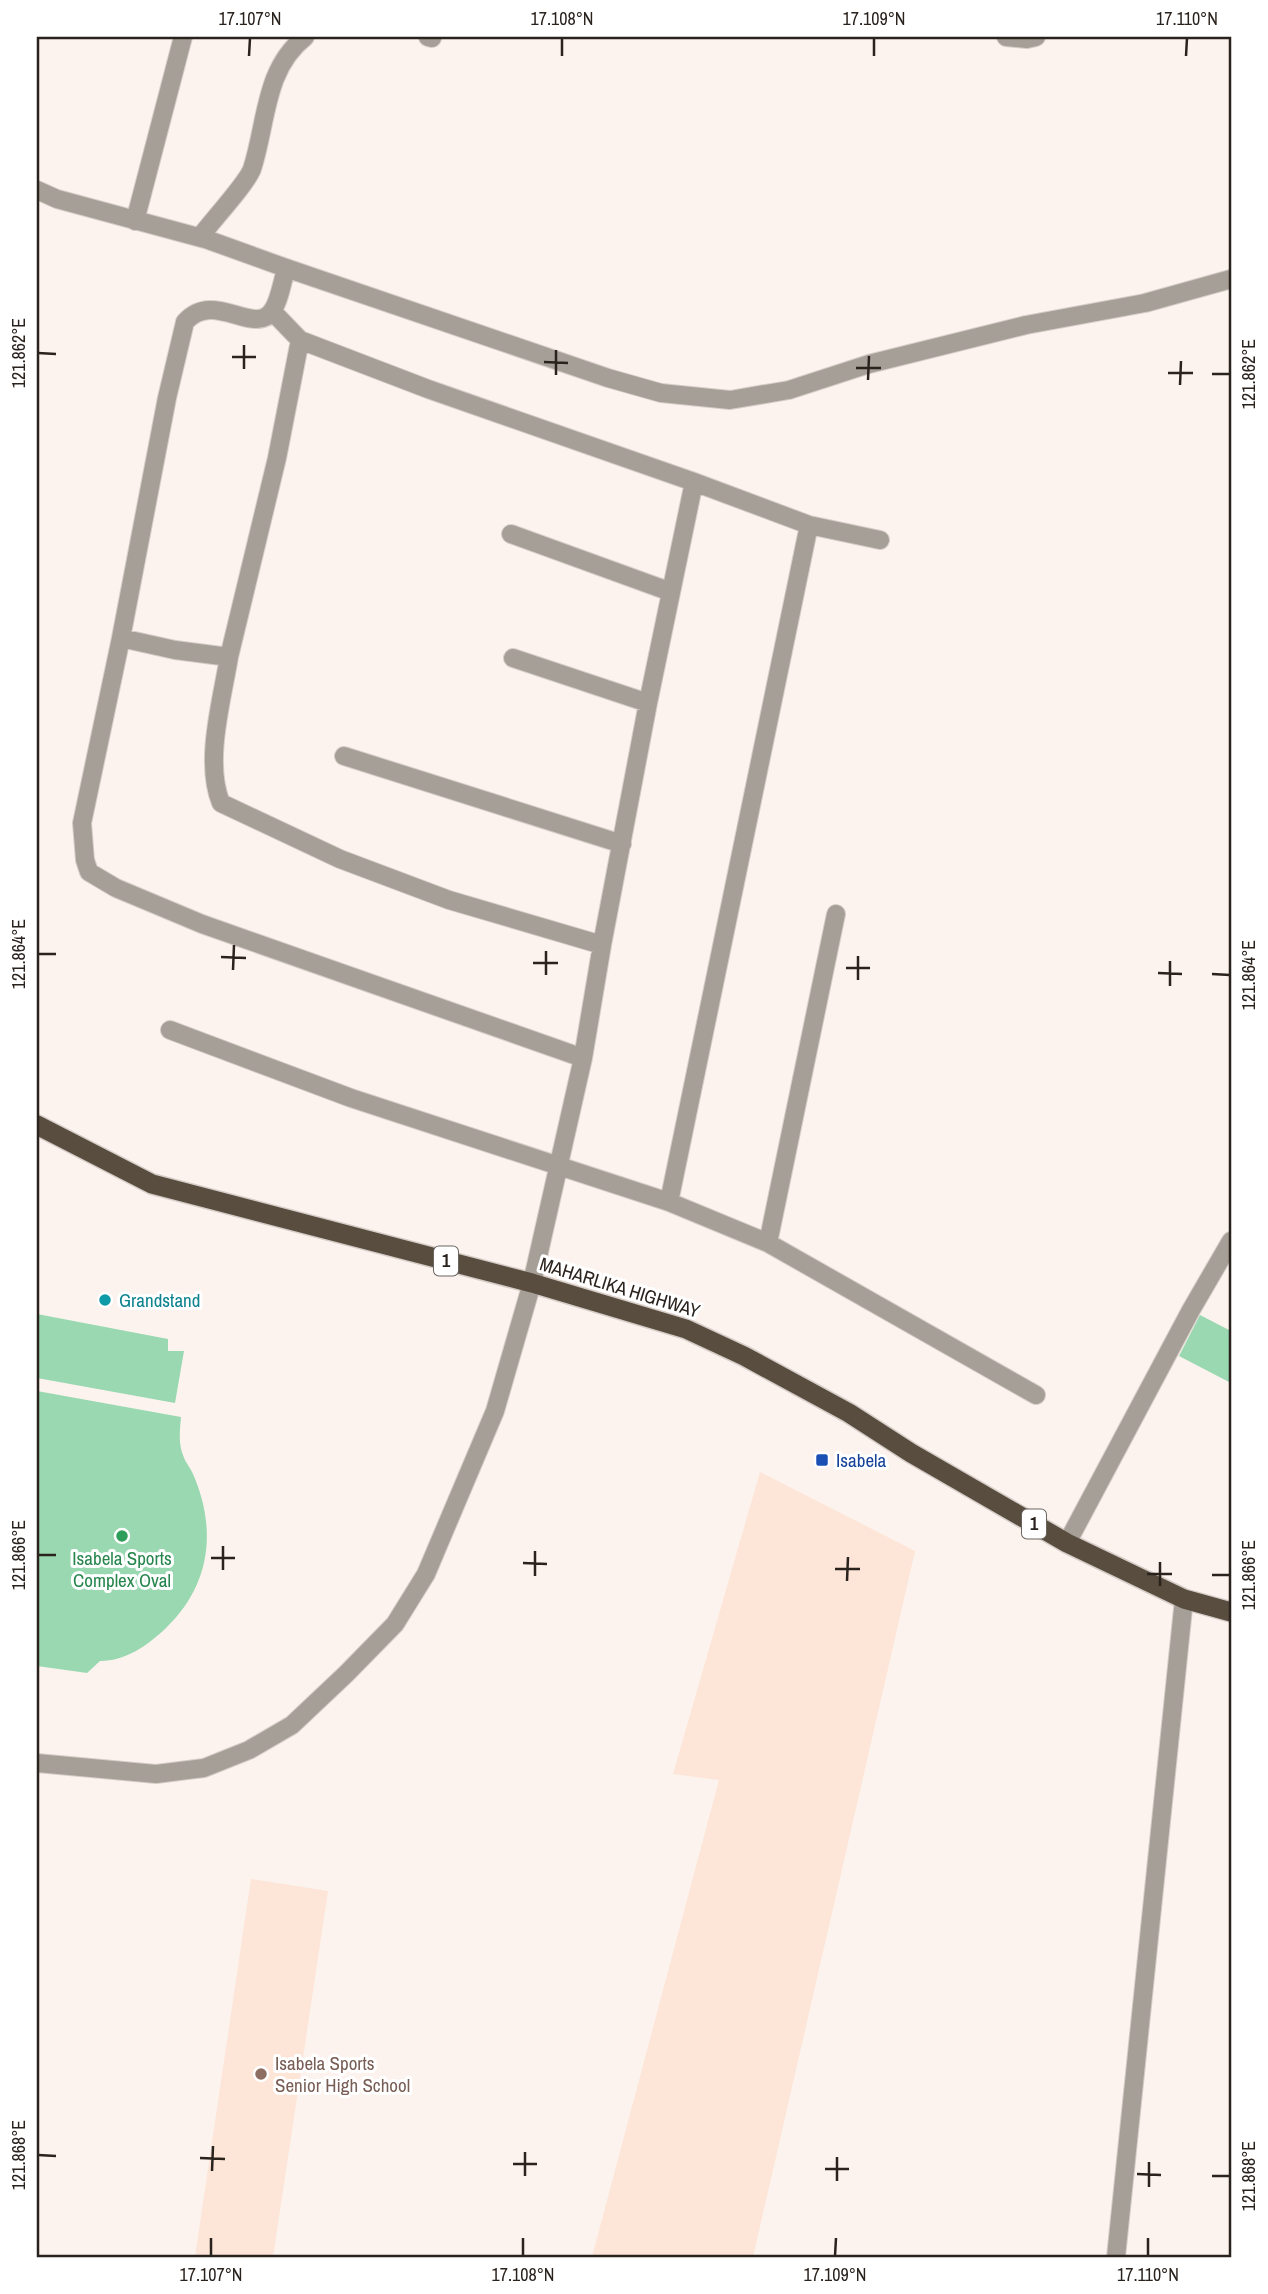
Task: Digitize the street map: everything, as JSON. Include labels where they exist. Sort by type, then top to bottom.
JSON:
[{"type":"highway","name":"MAHARLIKA HIGHWAY","points":[[37,1125],[152,1184],[532,1283],[687,1329],[744,1356],[849,1413],[922,1459],[1067,1543],[1184,1599],[1231,1612]]},
{"type":"street","points":[[135,221],[183,37]]},
{"type":"street","points":[[200,237],[252,171],[265,110],[278,70],[288,52],[305,37]]},
{"type":"street","points":[[1006,37],[1035,37]]},
{"type":"street","points":[[37,190],[57,199],[209,240],[200,237]]},
{"type":"street","points":[[200,237],[608,378],[661,393],[730,400],[789,390],[895,358],[1026,326],[1145,303],[1231,279]]},
{"type":"street","points":[[286,268],[272,311],[263,318],[255,320],[209,309],[191,315],[185,322],[167,398],[82,823],[83,850],[89,872],[116,888],[202,924],[583,1058]]},
{"type":"street","points":[[272,311],[300,340],[428,390],[810,525],[880,540]]},
{"type":"street","points":[[300,340],[274,471],[229,657],[213,769],[215,788],[221,803],[341,859],[449,900],[602,945]]},
{"type":"street","points":[[37,1763],[156,1774],[204,1768],[249,1750],[292,1725],[346,1674],[395,1624],[426,1574],[495,1411],[532,1283],[583,1058],[648,703],[694,482]]},
{"type":"street","points":[[669,1202],[810,525]]},
{"type":"street","points":[[511,534],[671,592]]},
{"type":"street","points":[[121,638],[175,650],[229,657]]},
{"type":"street","points":[[513,658],[648,703]]},
{"type":"street","points":[[344,756],[622,844]]},
{"type":"street","points":[[768,1243],[836,914]]},
{"type":"street","points":[[170,1030],[351,1098],[669,1202],[768,1243],[1036,1395]]},
{"type":"street","points":[[1067,1543],[1191,1310],[1231,1241]]},
{"type":"street","points":[[1116,2257],[1184,1599]]},
{"type":"shaded area","points":[[760,1472],[915,1551],[753,2257],[592,2257],[719,1780],[673,1774]]},
{"type":"shaded area","name":"Isabela Sports Senior High School","points":[[251,1879],[328,1891],[273,2257],[195,2257]]},
{"type":"green space","points":[[37,1314],[168,1339],[168,1351],[184,1351],[175,1403],[37,1378]]},
{"type":"green space","points":[[1200,1315],[1231,1331],[1231,1383],[1179,1356]]},
{"type":"green space","name":"Isabela Sports Complex Oval","points":[[37,1391],[181,1417],[181,1450],[201,1495],[205,1515],[207,1536],[201,1575],[193,1594],[181,1611],[144,1646],[128,1655],[100,1661],[87,1673],[37,1666]]},
{"type":"place","name":"Grandstand","points":[[105,1300]]},
{"type":"place","name":"Isabela","points":[[822,1460]]},
{"type":"place","name":"Isabela Sports Complex Oval","points":[[122,1536]]},
{"type":"place","name":"Isabela Sports Senior High School","points":[[261,2074]]}]
